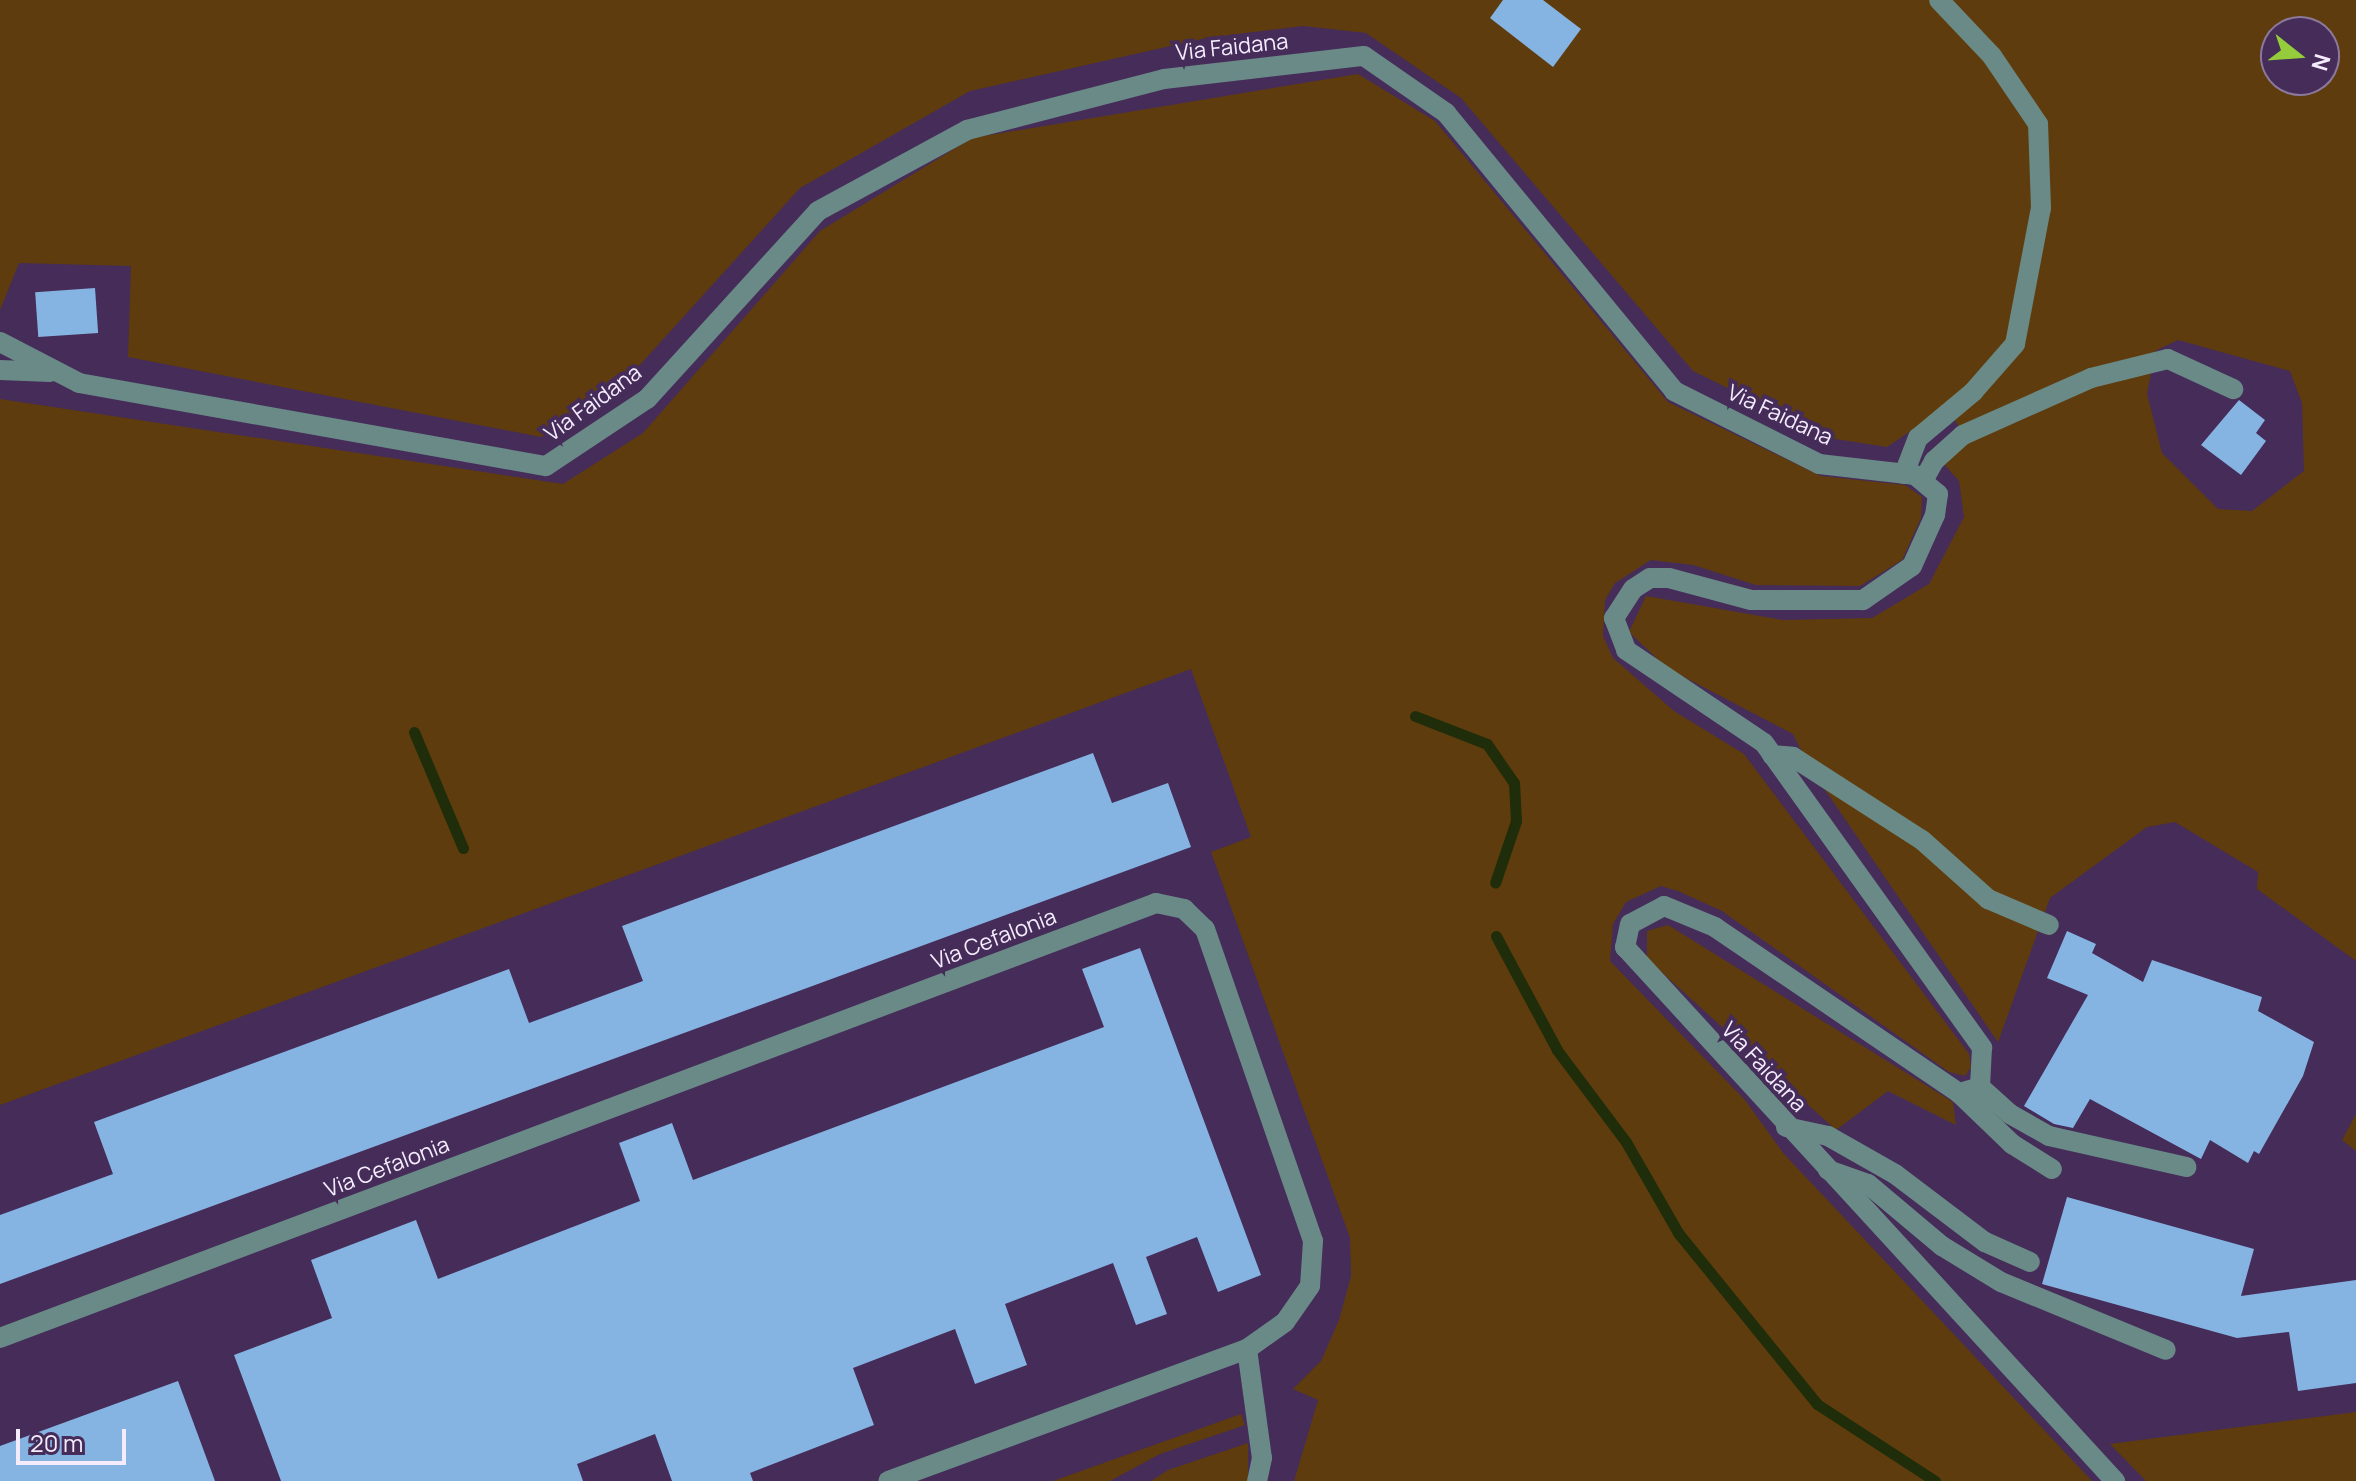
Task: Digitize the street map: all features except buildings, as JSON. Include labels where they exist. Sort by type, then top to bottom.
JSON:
[{"type":"street","points":[[1913,477],[1918,438],[1973,392],[2015,344],[2041,208],[2038,124],[1992,56],[1939,0]]},
{"type":"street","name":"Via Faidana","points":[[0,342],[79,383],[546,466],[647,399],[818,211],[967,130],[1164,79],[1364,56],[1446,113],[1674,391],[1819,464],[1913,477]]},
{"type":"street","points":[[1913,477],[1963,435],[2091,378],[2168,359],[2233,389]]},
{"type":"street","points":[[0,370],[58,373]]},
{"type":"street","points":[[1913,477],[1938,494],[1935,515],[1912,566],[1863,600],[1751,600],[1669,578],[1650,578],[1633,589],[1614,618],[1626,650],[1764,743],[1982,1048],[1985,1067],[1980,1087]]},
{"type":"street","points":[[1772,755],[1793,757],[1922,840],[1988,899],[2049,925]]},
{"type":"street","name":"Via Cefalonia","points":[[0,1338],[1156,903],[1184,909],[1205,929],[1313,1241],[1310,1286],[1285,1322],[1247,1349],[888,1481]]},
{"type":"street","name":"Via Faidana","points":[[1959,1093],[1715,927],[1664,906],[1630,924],[1625,936],[1628,955],[1824,1169],[2026,1379],[2115,1481]]},
{"type":"street","points":[[1959,1093],[1980,1087]]},
{"type":"street","points":[[1980,1087],[2010,1114],[2049,1136],[2187,1167]]},
{"type":"street","points":[[1959,1093],[2012,1144],[2052,1169]]},
{"type":"street","points":[[1786,1127],[1828,1136],[1895,1174],[1985,1242],[2030,1262]]},
{"type":"street","points":[[1824,1169],[1868,1184],[1942,1246],[2001,1282],[2166,1350]]},
{"type":"street","points":[[1247,1349],[1262,1458],[1257,1481]]},
{"type":"shaded area","points":[[0,0],[2356,0],[2356,961],[2257,889],[2258,872],[2175,822],[2147,827],[2050,898],[1998,1042],[1810,768],[1793,734],[1667,668],[1629,632],[1646,596],[1783,620],[1872,618],[1929,584],[1964,517],[1959,481],[1944,464],[1968,443],[1947,406],[1887,447],[1829,438],[1693,371],[1461,98],[1366,33],[1303,26],[1206,38],[970,91],[800,188],[609,399],[541,437],[128,357],[131,266],[19,263],[0,310]],"holes":[[[2178,340],[2290,371],[2302,403],[2304,471],[2252,511],[2218,509],[2162,453],[2147,394],[2155,351]]]},
{"type":"shaded area","points":[[1358,74],[1435,121],[1668,402],[1821,476],[1905,485],[1922,497],[1921,518],[1902,560],[1860,586],[1756,585],[1693,565],[1651,560],[1615,583],[1605,600],[1603,636],[1613,658],[1674,711],[1744,754],[1969,1054],[1971,1067],[1965,1076],[1949,1072],[1722,911],[1678,891],[1661,886],[1626,902],[1613,924],[1610,961],[1745,1100],[1784,1154],[2092,1481],[1294,1481],[1318,1400],[1293,1389],[1321,1361],[1339,1320],[1351,1276],[1350,1238],[1211,852],[1251,837],[1191,669],[0,1105],[0,399],[563,484],[643,433],[820,231],[972,138]]},
{"type":"shaded area","points":[[1668,925],[1953,1102],[1956,1125],[1888,1091],[1836,1130],[1647,959],[1647,931]]},
{"type":"shaded area","points":[[2356,1114],[2356,1151],[2342,1140]]},
{"type":"shaded area","points":[[2356,1412],[2356,1481],[2146,1481],[2110,1444]]},
{"type":"shaded area","points":[[1241,1414],[1245,1425],[1160,1454],[1110,1481],[1053,1481]]},
{"type":"shaded area","points":[[1248,1443],[1248,1481],[1151,1481],[1168,1470]]},
{"type":"waterway","points":[[1415,716],[1487,744],[1514,783],[1516,821],[1495,883]]},
{"type":"waterway","points":[[414,732],[463,848]]},
{"type":"waterway","points":[[1496,936],[1557,1050],[1626,1142],[1679,1234],[1817,1404],[1935,1481]]}]
